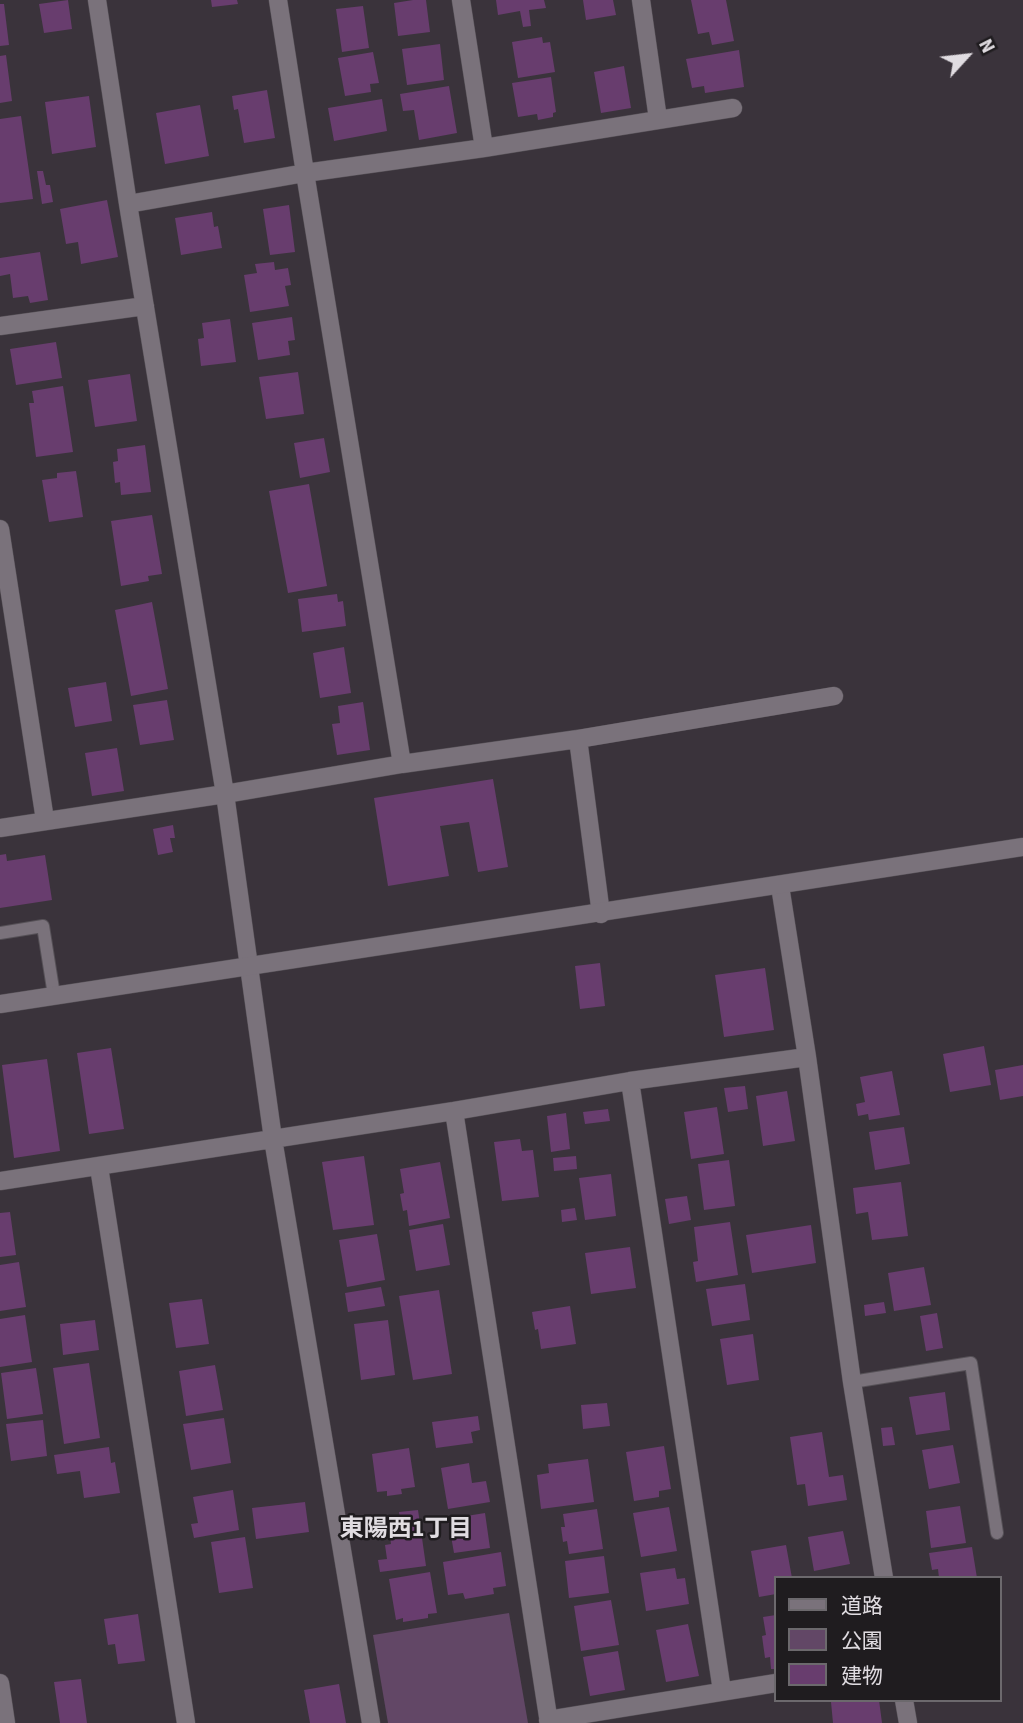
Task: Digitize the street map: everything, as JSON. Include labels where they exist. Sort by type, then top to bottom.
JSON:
[{"type":"street","points":[[97,0],[225,794],[273,1139],[371,1723]]},
{"type":"street","points":[[278,0],[402,764]]},
{"type":"street","points":[[461,0],[484,148]]},
{"type":"street","points":[[641,0],[659,119]]},
{"type":"street","points":[[128,204],[304,173],[484,148],[733,108]]},
{"type":"street","points":[[0,326],[145,306]]},
{"type":"street","points":[[0,529],[45,820]]},
{"type":"street","points":[[0,828],[578,739],[834,696]]},
{"type":"street","points":[[578,739],[601,914]]},
{"type":"street","points":[[0,1004],[601,914],[1023,847]]},
{"type":"street","points":[[780,886],[807,1057],[852,1382],[884,1576]]},
{"type":"street","points":[[0,1181],[630,1081],[807,1057]]},
{"type":"street","points":[[630,1081],[722,1691]]},
{"type":"street","points":[[454,1111],[549,1722],[774,1683]]},
{"type":"street","points":[[99,1167],[186,1723]]},
{"type":"street","points":[[0,1684],[6,1723]]},
{"type":"street","points":[[904,1702],[908,1723]]},
{"type":"lane","points":[[0,933],[43,926],[54,995]]},
{"type":"lane","points":[[852,1382],[971,1363],[998,1533]]},
{"type":"green space","points":[[509,1613],[528,1723],[388,1723],[373,1635]]},
{"type":"building","points":[[68,0],[72,29],[44,33],[39,4]]},
{"type":"building","points":[[211,0],[237,0],[238,4],[212,7]]},
{"type":"building","points":[[426,0],[430,32],[398,36],[394,3]]},
{"type":"building","points":[[496,0],[544,0],[546,8],[529,10],[531,26],[523,27],[520,11],[498,15]]},
{"type":"building","points":[[583,0],[613,0],[616,15],[586,20]]},
{"type":"building","points":[[691,0],[726,0],[734,41],[712,45],[709,32],[698,34]]},
{"type":"building","points":[[0,4],[4,4],[9,45],[0,46]]},
{"type":"building","points":[[363,6],[369,48],[342,52],[336,9]]},
{"type":"building","points":[[542,37],[543,43],[550,42],[555,72],[518,78],[512,42]]},
{"type":"building","points":[[440,44],[444,80],[407,85],[402,49]]},
{"type":"building","points":[[739,50],[744,87],[705,93],[704,86],[692,88],[686,59]]},
{"type":"building","points":[[373,52],[379,83],[370,84],[371,92],[345,96],[338,58]]},
{"type":"building","points":[[6,55],[12,101],[0,103],[0,56]]},
{"type":"building","points":[[624,66],[631,108],[601,113],[594,72]]},
{"type":"building","points":[[551,77],[556,112],[553,117],[538,120],[537,114],[518,117],[512,83]]},
{"type":"building","points":[[449,86],[457,133],[419,140],[414,110],[403,111],[400,94]]},
{"type":"building","points":[[267,90],[275,138],[244,143],[238,109],[234,110],[232,96]]},
{"type":"building","points":[[89,96],[96,147],[52,154],[45,102]]},
{"type":"building","points":[[382,99],[387,131],[334,141],[328,108]]},
{"type":"building","points":[[200,105],[209,156],[165,164],[156,113]]},
{"type":"building","points":[[21,116],[33,199],[0,203],[0,119]]},
{"type":"building","points":[[37,171],[43,171],[46,185],[50,185],[53,202],[42,204]]},
{"type":"building","points":[[107,200],[118,257],[81,264],[78,242],[66,244],[60,209]]},
{"type":"building","points":[[289,205],[295,252],[270,255],[263,209]]},
{"type":"building","points":[[212,212],[222,248],[181,255],[175,218]]},
{"type":"building","points":[[40,252],[48,300],[30,303],[28,296],[13,298],[10,274],[0,276],[0,258]]},
{"type":"building","points":[[274,262],[275,270],[288,268],[291,285],[285,286],[289,306],[250,312],[244,275],[257,273],[255,264]]},
{"type":"building","points":[[292,317],[295,340],[288,341],[290,355],[258,360],[252,323]]},
{"type":"building","points":[[230,319],[236,362],[201,366],[198,339],[204,338],[202,323]]},
{"type":"building","points":[[56,342],[62,378],[16,385],[10,349]]},
{"type":"building","points":[[298,372],[304,414],[266,419],[259,377]]},
{"type":"building","points":[[130,374],[137,421],[95,427],[88,380]]},
{"type":"building","points":[[63,386],[73,452],[36,457],[29,403],[34,403],[32,391]]},
{"type":"building","points":[[324,438],[330,472],[300,478],[294,443]]},
{"type":"building","points":[[145,445],[151,492],[121,495],[120,482],[115,483],[113,462],[118,461],[117,449]]},
{"type":"building","points":[[76,471],[83,517],[49,522],[42,480],[57,478],[57,473]]},
{"type":"building","points":[[309,484],[327,586],[288,593],[269,491]]},
{"type":"building","points":[[152,515],[162,574],[148,576],[149,581],[121,586],[111,521]]},
{"type":"building","points":[[337,594],[338,602],[343,601],[346,626],[302,632],[298,599]]},
{"type":"building","points":[[152,602],[168,689],[131,696],[115,610]]},
{"type":"building","points":[[344,647],[351,693],[320,698],[313,653]]},
{"type":"building","points":[[106,682],[112,721],[75,727],[68,688]]},
{"type":"building","points":[[167,700],[174,740],[140,745],[133,705]]},
{"type":"building","points":[[363,702],[370,750],[337,755],[332,724],[340,723],[338,706]]},
{"type":"building","points":[[117,748],[124,791],[92,796],[85,753]]},
{"type":"building","points":[[493,779],[508,867],[478,872],[469,822],[440,826],[449,876],[388,886],[374,798]]},
{"type":"building","points":[[173,825],[175,838],[170,838],[173,852],[158,855],[153,829]]},
{"type":"building","points":[[6,854],[7,861],[45,855],[52,900],[0,908],[0,855]]},
{"type":"building","points":[[600,963],[605,1006],[580,1009],[575,966]]},
{"type":"building","points":[[765,968],[774,1030],[724,1037],[715,975]]},
{"type":"building","points":[[984,1046],[991,1085],[950,1092],[943,1054]]},
{"type":"building","points":[[111,1048],[124,1129],[89,1134],[77,1053]]},
{"type":"building","points":[[47,1059],[60,1151],[14,1158],[2,1065]]},
{"type":"building","points":[[1023,1065],[1023,1096],[1000,1100],[995,1070]]},
{"type":"building","points":[[892,1071],[900,1115],[869,1120],[868,1114],[858,1116],[856,1104],[865,1102],[860,1077]]},
{"type":"building","points":[[745,1086],[748,1109],[728,1112],[724,1088]]},
{"type":"building","points":[[787,1091],[795,1141],[763,1146],[756,1096]]},
{"type":"building","points":[[717,1107],[724,1154],[691,1159],[684,1112]]},
{"type":"building","points":[[608,1109],[610,1121],[585,1124],[583,1112]]},
{"type":"building","points":[[566,1113],[570,1149],[551,1152],[547,1116]]},
{"type":"building","points":[[904,1127],[910,1164],[875,1170],[869,1132]]},
{"type":"building","points":[[520,1139],[522,1151],[533,1150],[539,1197],[502,1201],[494,1142]]},
{"type":"building","points":[[364,1156],[374,1225],[333,1230],[322,1162]]},
{"type":"building","points":[[576,1156],[577,1169],[554,1171],[553,1158]]},
{"type":"building","points":[[729,1160],[735,1206],[704,1210],[698,1164]]},
{"type":"building","points":[[440,1162],[450,1218],[409,1226],[407,1210],[403,1211],[400,1194],[404,1193],[400,1169]]},
{"type":"building","points":[[611,1174],[616,1216],[585,1220],[579,1178]]},
{"type":"building","points":[[901,1182],[908,1236],[872,1240],[868,1212],[856,1214],[853,1188]]},
{"type":"building","points":[[687,1196],[691,1220],[669,1224],[665,1199]]},
{"type":"building","points":[[575,1208],[577,1220],[562,1222],[561,1210]]},
{"type":"building","points":[[10,1212],[16,1255],[0,1257],[0,1213]]},
{"type":"building","points":[[730,1222],[738,1275],[696,1282],[693,1262],[698,1261],[694,1227]]},
{"type":"building","points":[[443,1224],[450,1265],[416,1271],[409,1230]]},
{"type":"building","points":[[811,1225],[816,1263],[752,1273],[746,1235]]},
{"type":"building","points":[[377,1234],[385,1280],[347,1287],[339,1240]]},
{"type":"building","points":[[630,1247],[636,1288],[591,1294],[585,1253]]},
{"type":"building","points":[[19,1262],[26,1307],[0,1311],[0,1265]]},
{"type":"building","points":[[924,1267],[931,1305],[894,1311],[888,1273]]},
{"type":"building","points":[[745,1284],[750,1320],[712,1326],[706,1289]]},
{"type":"building","points":[[381,1287],[385,1306],[348,1312],[345,1293]]},
{"type":"building","points":[[439,1290],[452,1374],[413,1380],[399,1296]]},
{"type":"building","points":[[202,1299],[209,1344],[176,1348],[169,1303]]},
{"type":"building","points":[[884,1302],[886,1313],[865,1316],[864,1305]]},
{"type":"building","points":[[570,1306],[576,1344],[541,1349],[532,1312]]},
{"type":"building","points":[[937,1313],[943,1348],[926,1351],[920,1316]]},
{"type":"building","points":[[25,1315],[32,1362],[0,1367],[0,1319]]},
{"type":"building","points":[[95,1320],[99,1350],[63,1355],[60,1324]]},
{"type":"building","points":[[388,1320],[395,1375],[361,1380],[354,1324]]},
{"type":"building","points":[[753,1334],[759,1380],[727,1385],[720,1339]]},
{"type":"building","points":[[89,1363],[100,1438],[64,1444],[53,1368]]},
{"type":"building","points":[[215,1365],[223,1410],[186,1416],[179,1371]]},
{"type":"building","points":[[36,1368],[43,1414],[7,1419],[1,1373]]},
{"type":"building","points":[[945,1392],[950,1430],[916,1435],[909,1397]]},
{"type":"building","points":[[607,1403],[610,1426],[583,1429],[581,1405]]},
{"type":"building","points":[[478,1416],[480,1430],[471,1432],[473,1443],[436,1448],[432,1422]]},
{"type":"building","points":[[224,1418],[231,1463],[191,1470],[183,1424]]},
{"type":"building","points":[[43,1420],[47,1456],[11,1461],[6,1424]]},
{"type":"building","points":[[892,1427],[895,1445],[883,1446],[881,1428]]},
{"type":"building","points":[[822,1432],[829,1477],[843,1475],[847,1500],[808,1506],[805,1484],[797,1485],[790,1437]]},
{"type":"building","points":[[953,1445],[960,1483],[929,1489],[922,1450]]},
{"type":"building","points":[[664,1446],[671,1489],[659,1491],[659,1497],[634,1501],[626,1452]]},
{"type":"building","points":[[109,1447],[111,1463],[115,1462],[120,1493],[84,1498],[80,1471],[57,1474],[54,1455]]},
{"type":"building","points":[[409,1448],[415,1487],[401,1489],[402,1494],[387,1496],[387,1491],[377,1492],[372,1454]]},
{"type":"building","points":[[588,1459],[594,1502],[541,1509],[537,1475],[549,1473],[548,1464]]},
{"type":"building","points":[[469,1463],[472,1483],[486,1481],[490,1502],[448,1509],[441,1468]]},
{"type":"building","points":[[233,1490],[239,1530],[194,1538],[191,1524],[198,1523],[193,1497]]},
{"type":"building","points":[[305,1502],[309,1532],[256,1539],[252,1508]]},
{"type":"building","points":[[960,1506],[966,1543],[931,1548],[926,1511]]},
{"type":"building","points":[[669,1507],[677,1551],[641,1557],[633,1513]]},
{"type":"building","points":[[597,1509],[603,1549],[569,1554],[567,1541],[563,1542],[563,1514]]},
{"type":"building","points":[[418,1510],[426,1566],[380,1572],[378,1560],[387,1559],[385,1545],[391,1544],[389,1529],[401,1527],[399,1512]]},
{"type":"building","points":[[485,1513],[490,1548],[454,1553],[448,1519]]},
{"type":"building","points":[[843,1531],[850,1564],[814,1571],[808,1537]]},
{"type":"building","points":[[245,1537],[253,1588],[219,1593],[211,1542]]},
{"type":"building","points":[[786,1545],[792,1576],[774,1576],[774,1594],[759,1597],[751,1551]]},
{"type":"building","points":[[972,1547],[977,1576],[939,1576],[938,1569],[932,1570],[929,1553]]},
{"type":"building","points":[[501,1552],[506,1586],[493,1588],[494,1594],[465,1599],[463,1593],[448,1595],[443,1562]]},
{"type":"building","points":[[604,1556],[609,1593],[569,1598],[565,1561]]},
{"type":"building","points":[[675,1568],[677,1579],[685,1578],[689,1604],[646,1611],[640,1573]]},
{"type":"building","points":[[430,1572],[437,1613],[428,1614],[428,1618],[403,1622],[403,1618],[396,1620],[389,1579]]},
{"type":"building","points":[[611,1600],[619,1645],[581,1651],[574,1606]]},
{"type":"building","points":[[138,1614],[145,1661],[118,1664],[115,1644],[108,1645],[104,1619]]},
{"type":"building","points":[[774,1615],[774,1669],[771,1669],[770,1657],[765,1658],[762,1636],[766,1635],[763,1617]]},
{"type":"building","points":[[688,1624],[699,1676],[666,1682],[656,1630]]},
{"type":"building","points":[[618,1651],[625,1690],[590,1696],[583,1657]]},
{"type":"building","points":[[81,1679],[87,1723],[60,1723],[54,1682]]},
{"type":"building","points":[[339,1684],[346,1723],[310,1723],[304,1690]]},
{"type":"building","points":[[831,1702],[879,1702],[882,1723],[833,1723]]},
{"type":"district","name":"東陽西1丁目","points":[[406,1531]]}]
